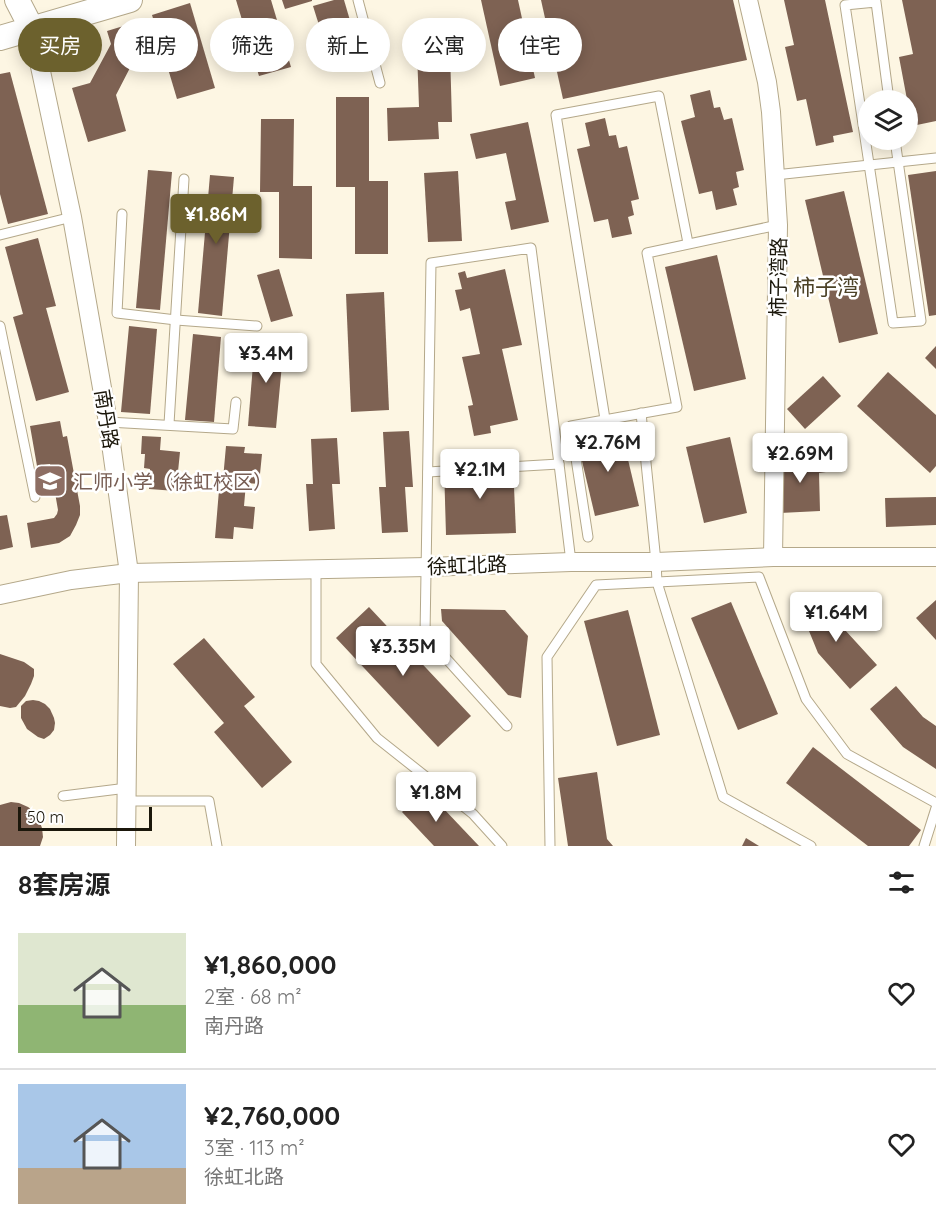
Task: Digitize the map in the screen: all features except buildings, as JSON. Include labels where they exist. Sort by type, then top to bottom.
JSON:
[{"type":"main road","name":"南丹路","points":[[17,0],[26,18]]},
{"type":"main road","points":[[69,18],[130,0]]},
{"type":"main road","points":[[0,38],[18,33]]},
{"type":"street","name":"柿子湾路","points":[[748,0],[767,82],[778,225],[773,557]]},
{"type":"street","name":"南丹路","points":[[41,72],[72,218],[108,422],[129,573],[126,846]]},
{"type":"street","name":"徐虹北路","points":[[0,596],[71,580],[129,573],[656,562],[773,557],[936,557]]},
{"type":"lane","points":[[358,0],[381,83]]},
{"type":"lane","points":[[858,90],[845,5],[876,2],[888,90]]},
{"type":"lane","points":[[605,419],[556,115],[659,96],[688,243]]},
{"type":"lane","points":[[868,150],[893,323],[921,321],[896,150]]},
{"type":"lane","points":[[775,175],[936,158]]},
{"type":"lane","points":[[169,424],[184,179]]},
{"type":"lane","points":[[122,214],[117,313],[257,326]]},
{"type":"lane","points":[[0,235],[72,218]]},
{"type":"lane","points":[[588,537],[571,426],[677,407],[647,253],[778,225]]},
{"type":"lane","points":[[507,726],[425,634],[431,263],[531,248],[571,562]]},
{"type":"lane","points":[[0,326],[35,497]]},
{"type":"lane","points":[[108,422],[233,429],[236,402]]},
{"type":"lane","points":[[641,413],[657,582],[723,797],[812,846]]},
{"type":"lane","points":[[428,472],[559,464]]},
{"type":"lane","points":[[316,569],[316,664],[377,738],[473,814],[501,846]]},
{"type":"lane","points":[[550,846],[547,657],[596,585],[759,577],[806,699],[847,754],[936,803]]},
{"type":"lane","points":[[63,796],[126,795],[209,801],[217,846]]},
{"type":"lane","points":[[924,846],[936,808]]},
{"type":"place","name":"汇师小学（徐虹校区）","points":[[50,481]]},
{"type":"district","name":"柿子湾","points":[[826,287]]}]
